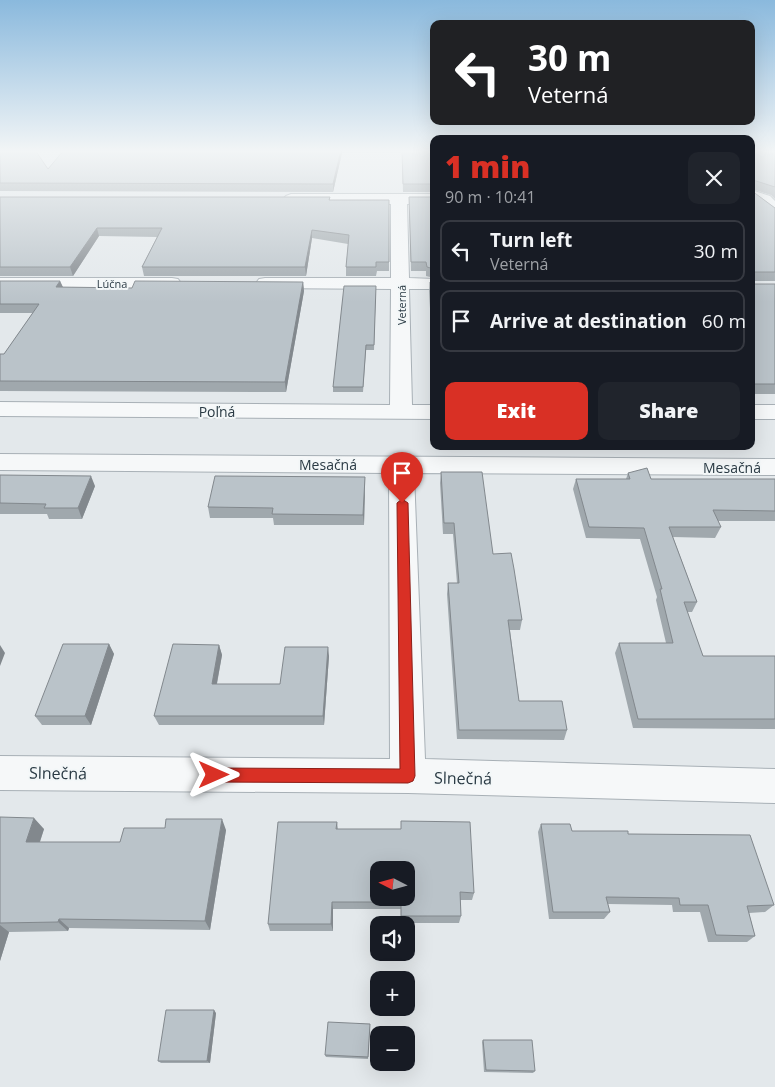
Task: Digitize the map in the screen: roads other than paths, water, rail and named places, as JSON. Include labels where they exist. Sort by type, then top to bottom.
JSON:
[{"type":"street","name":"Veterná","points":[[399,201],[401,412]]},
{"type":"street","name":"Lúčna","points":[[0,282],[186,283]]},
{"type":"street","points":[[245,283],[430,284]]},
{"type":"street","name":"Poľná","points":[[0,409],[430,412]]},
{"type":"street","points":[[755,412],[775,412]]},
{"type":"street","name":"Mesačná","points":[[0,462],[775,467]]},
{"type":"street","points":[[401,464],[408,776]]},
{"type":"street","name":"Slnečná","points":[[0,773],[408,776],[775,786]]}]
